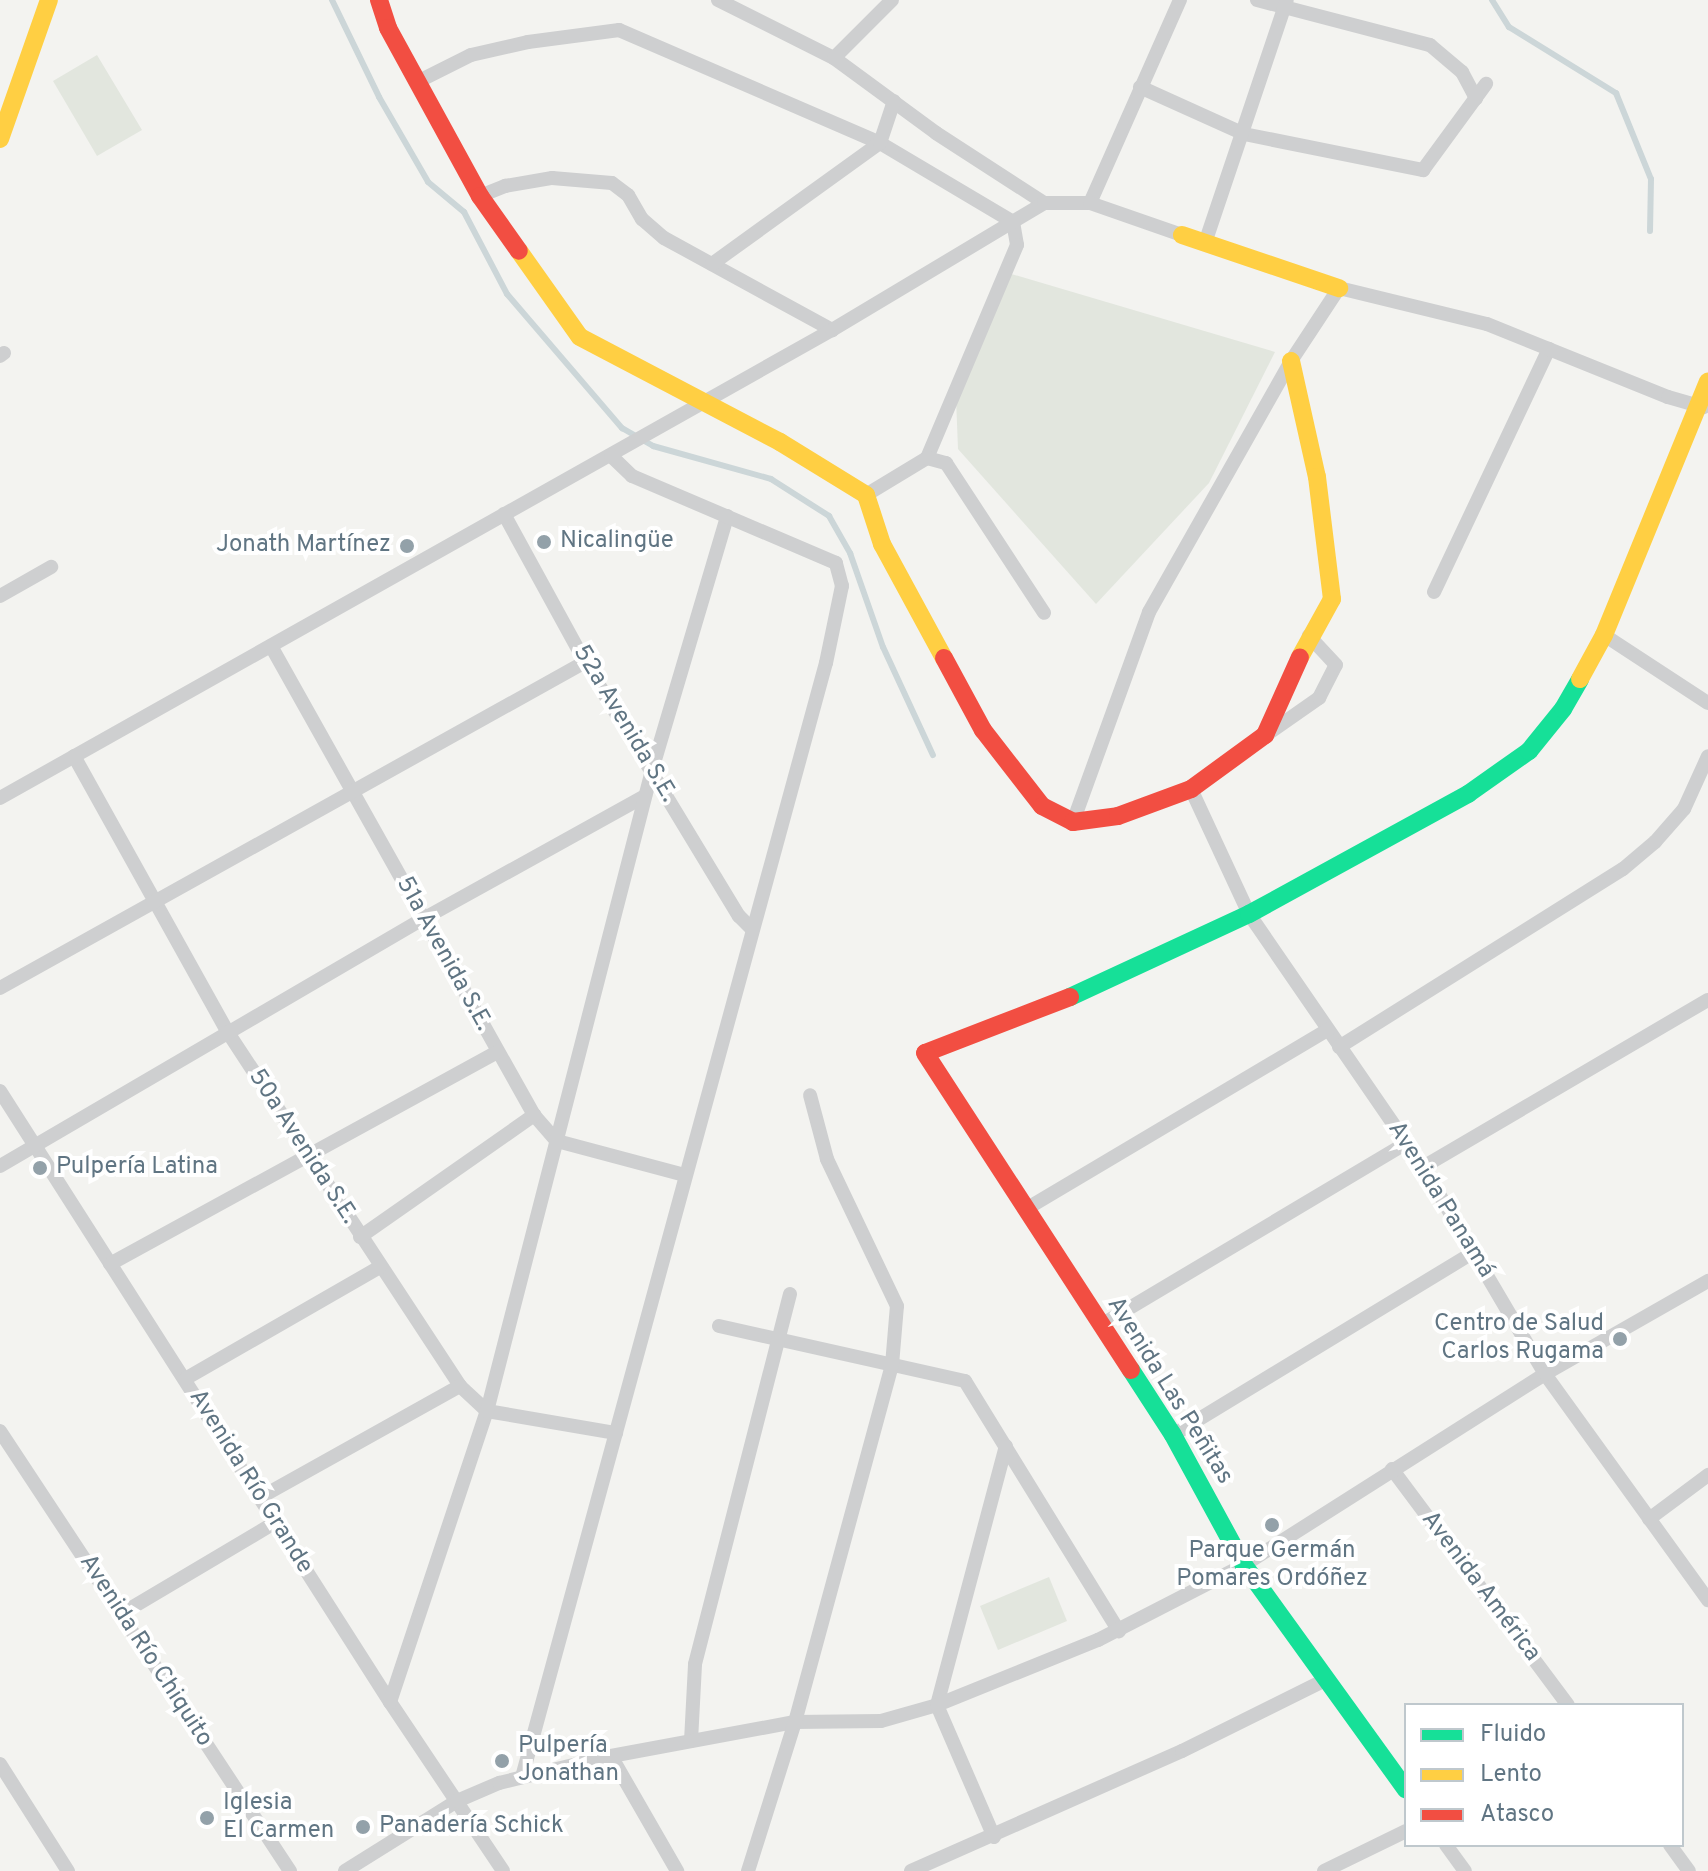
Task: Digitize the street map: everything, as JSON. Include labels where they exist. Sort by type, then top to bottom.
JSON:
[{"type":"street","points":[[0,139],[49,0]]},
{"type":"street","points":[[379,0],[388,28],[480,196],[580,337],[702,404],[780,442],[866,495],[882,544],[983,730],[1042,806],[1073,822],[1118,816],[1191,789],[1319,698],[1336,665],[1309,636]]},
{"type":"street","points":[[718,0],[834,58],[936,133],[1044,203]]},
{"type":"street","points":[[834,58],[892,0]]},
{"type":"street","points":[[1090,203],[1180,0]]},
{"type":"street","points":[[1257,0],[1285,4],[1430,45],[1462,72],[1476,98]]},
{"type":"street","points":[[1205,243],[1285,4]]},
{"type":"street","points":[[419,81],[471,55],[528,42],[619,30],[880,143],[1013,222],[1017,245],[927,458],[866,495]]},
{"type":"street","points":[[1140,87],[1244,134],[1423,170],[1486,84]]},
{"type":"street","points":[[712,264],[880,143],[894,101]]},
{"type":"street","points":[[480,196],[505,186],[552,178],[612,183],[628,195],[642,219],[664,238],[832,330]]},
{"type":"street","points":[[0,798],[648,435],[832,330],[1044,203],[1090,203],[1339,288],[1487,324],[1668,397],[1704,407]]},
{"type":"street","points":[[1073,822],[1149,612],[1291,361],[1339,288]]},
{"type":"street","points":[[1434,592],[1549,349]]},
{"type":"street","points":[[1265,735],[1309,636],[1332,599],[1317,477],[1291,361]]},
{"type":"street","points":[[1249,914],[1468,794],[1529,751],[1563,709],[1604,635],[1704,407],[1708,382]]},
{"type":"street","points":[[522,1777],[826,663],[842,586],[836,563],[632,476],[611,456]]},
{"type":"street","points":[[927,458],[946,463],[1044,613]]},
{"type":"street","name":"52a Avenida S.E.","points":[[504,514],[585,662],[739,916],[752,929]]},
{"type":"street","points":[[390,1702],[487,1411],[645,796],[727,516]]},
{"type":"street","points":[[0,596],[51,567]]},
{"type":"street","points":[[1604,635],[1708,703]]},
{"type":"street","name":"51a Avenida S.E.","points":[[271,646],[534,1115],[557,1141]]},
{"type":"street","points":[[0,988],[585,662]]},
{"type":"street","name":"50a Avenida S.E.","points":[[74,756],[227,1031],[460,1386],[487,1411]]},
{"type":"street","points":[[1339,1047],[1623,869],[1655,842],[1684,809],[1708,756]]},
{"type":"street","name":"Avenida Panamá","points":[[1191,789],[1249,914],[1423,1167],[1545,1374],[1708,1600]]},
{"type":"street","points":[[0,1166],[227,1031],[645,796]]},
{"type":"street","name":"Avenida Las Peñitas","points":[[1249,914],[1057,1003],[925,1053],[1173,1435],[1244,1565],[1404,1787]]},
{"type":"street","points":[[1423,1167],[1708,1000]]},
{"type":"street","points":[[1026,1209],[1328,1030]]},
{"type":"street","points":[[110,1264],[498,1052]]},
{"type":"street","name":"Avenida Río Grande","points":[[0,1091],[390,1702],[503,1871]]},
{"type":"street","points":[[748,1871],[795,1722],[892,1365],[897,1306],[827,1159],[810,1095]]},
{"type":"street","points":[[360,1237],[534,1115]]},
{"type":"street","points":[[557,1141],[685,1175]]},
{"type":"street","points":[[1101,1325],[1406,1143]]},
{"type":"street","points":[[1173,1435],[1474,1252]]},
{"type":"street","points":[[185,1379],[380,1267]]},
{"type":"street","points":[[345,1871],[457,1801],[499,1783],[611,1756],[795,1722],[881,1721],[937,1705],[1119,1631],[1244,1565],[1545,1374],[1708,1281]]},
{"type":"street","points":[[691,1741],[695,1664],[781,1340],[790,1294]]},
{"type":"street","points":[[719,1326],[965,1381],[1119,1631]]},
{"type":"street","points":[[261,1497],[460,1386]]},
{"type":"street","points":[[487,1411],[616,1433]]},
{"type":"street","name":"Avenida Río Chiquito","points":[[0,1431],[290,1871]]},
{"type":"street","points":[[994,1837],[937,1705],[1006,1446]]},
{"type":"street","name":"Avenida América","points":[[1392,1469],[1567,1703]]},
{"type":"street","points":[[1649,1519],[1708,1475]]},
{"type":"street","points":[[121,1614],[276,1522]]},
{"type":"street","points":[[911,1871],[994,1837],[1182,1751],[1325,1680]]},
{"type":"street","points":[[611,1756],[677,1871]]},
{"type":"street","points":[[0,1764],[68,1871]]},
{"type":"street","points":[[1324,1871],[1404,1832]]},
{"type":"street","points":[[1447,1847],[1465,1871]]},
{"type":"street","points":[[1671,1847],[1689,1871]]},
{"type":"shaded area","points":[[97,55],[142,130],[97,156],[53,81]]},
{"type":"shaded area","points":[[1008,273],[1275,352],[1209,483],[1096,604],[958,449],[956,398]]},
{"type":"shaded area","points":[[1049,1577],[1067,1621],[998,1650],[980,1606]]},
{"type":"waterway","points":[[332,0],[379,97],[428,182],[464,212],[507,294],[622,428],[653,446],[771,479],[829,516],[850,553],[883,647],[933,755]]},
{"type":"waterway","points":[[1492,0],[1509,27],[1616,93],[1651,179],[1650,231]]},
{"type":"traffic: fast","points":[[1070,997],[1249,914],[1468,794],[1529,751],[1563,709],[1580,679]]},
{"type":"traffic: fast","points":[[1131,1370],[1173,1435],[1244,1565],[1404,1787]]},
{"type":"traffic: slow","points":[[0,139],[49,0]]},
{"type":"traffic: slow","points":[[1182,235],[1339,288]]},
{"type":"traffic: slow","points":[[519,251],[580,337],[780,442],[866,495],[882,544],[944,658]]},
{"type":"traffic: slow","points":[[1291,361],[1317,477],[1332,599],[1300,657]]},
{"type":"traffic: slow","points":[[1580,679],[1604,635],[1708,382]]},
{"type":"traffic: jam","points":[[379,0],[388,28],[480,196],[519,251]]},
{"type":"traffic: jam","points":[[944,658],[983,730],[1042,806],[1073,822],[1118,816],[1191,789],[1265,735],[1300,657]]},
{"type":"traffic: jam","points":[[1070,997],[925,1053],[1131,1370]]},
{"type":"place","name":"Nicalingüe","points":[[544,542]]},
{"type":"place","name":"Jonath Martínez","points":[[407,546]]},
{"type":"place","name":"Pulpería Latina","points":[[40,1168]]},
{"type":"place","name":"Centro de Salud Carlos Rugama","points":[[1620,1339]]},
{"type":"place","name":"Parque Germán Pomares Ordóñez","points":[[1272,1525]]},
{"type":"place","name":"Pulpería Jonathan","points":[[502,1761]]},
{"type":"place","name":"Iglesia El Carmen","points":[[207,1818]]},
{"type":"place","name":"Panadería Schick","points":[[363,1827]]}]
